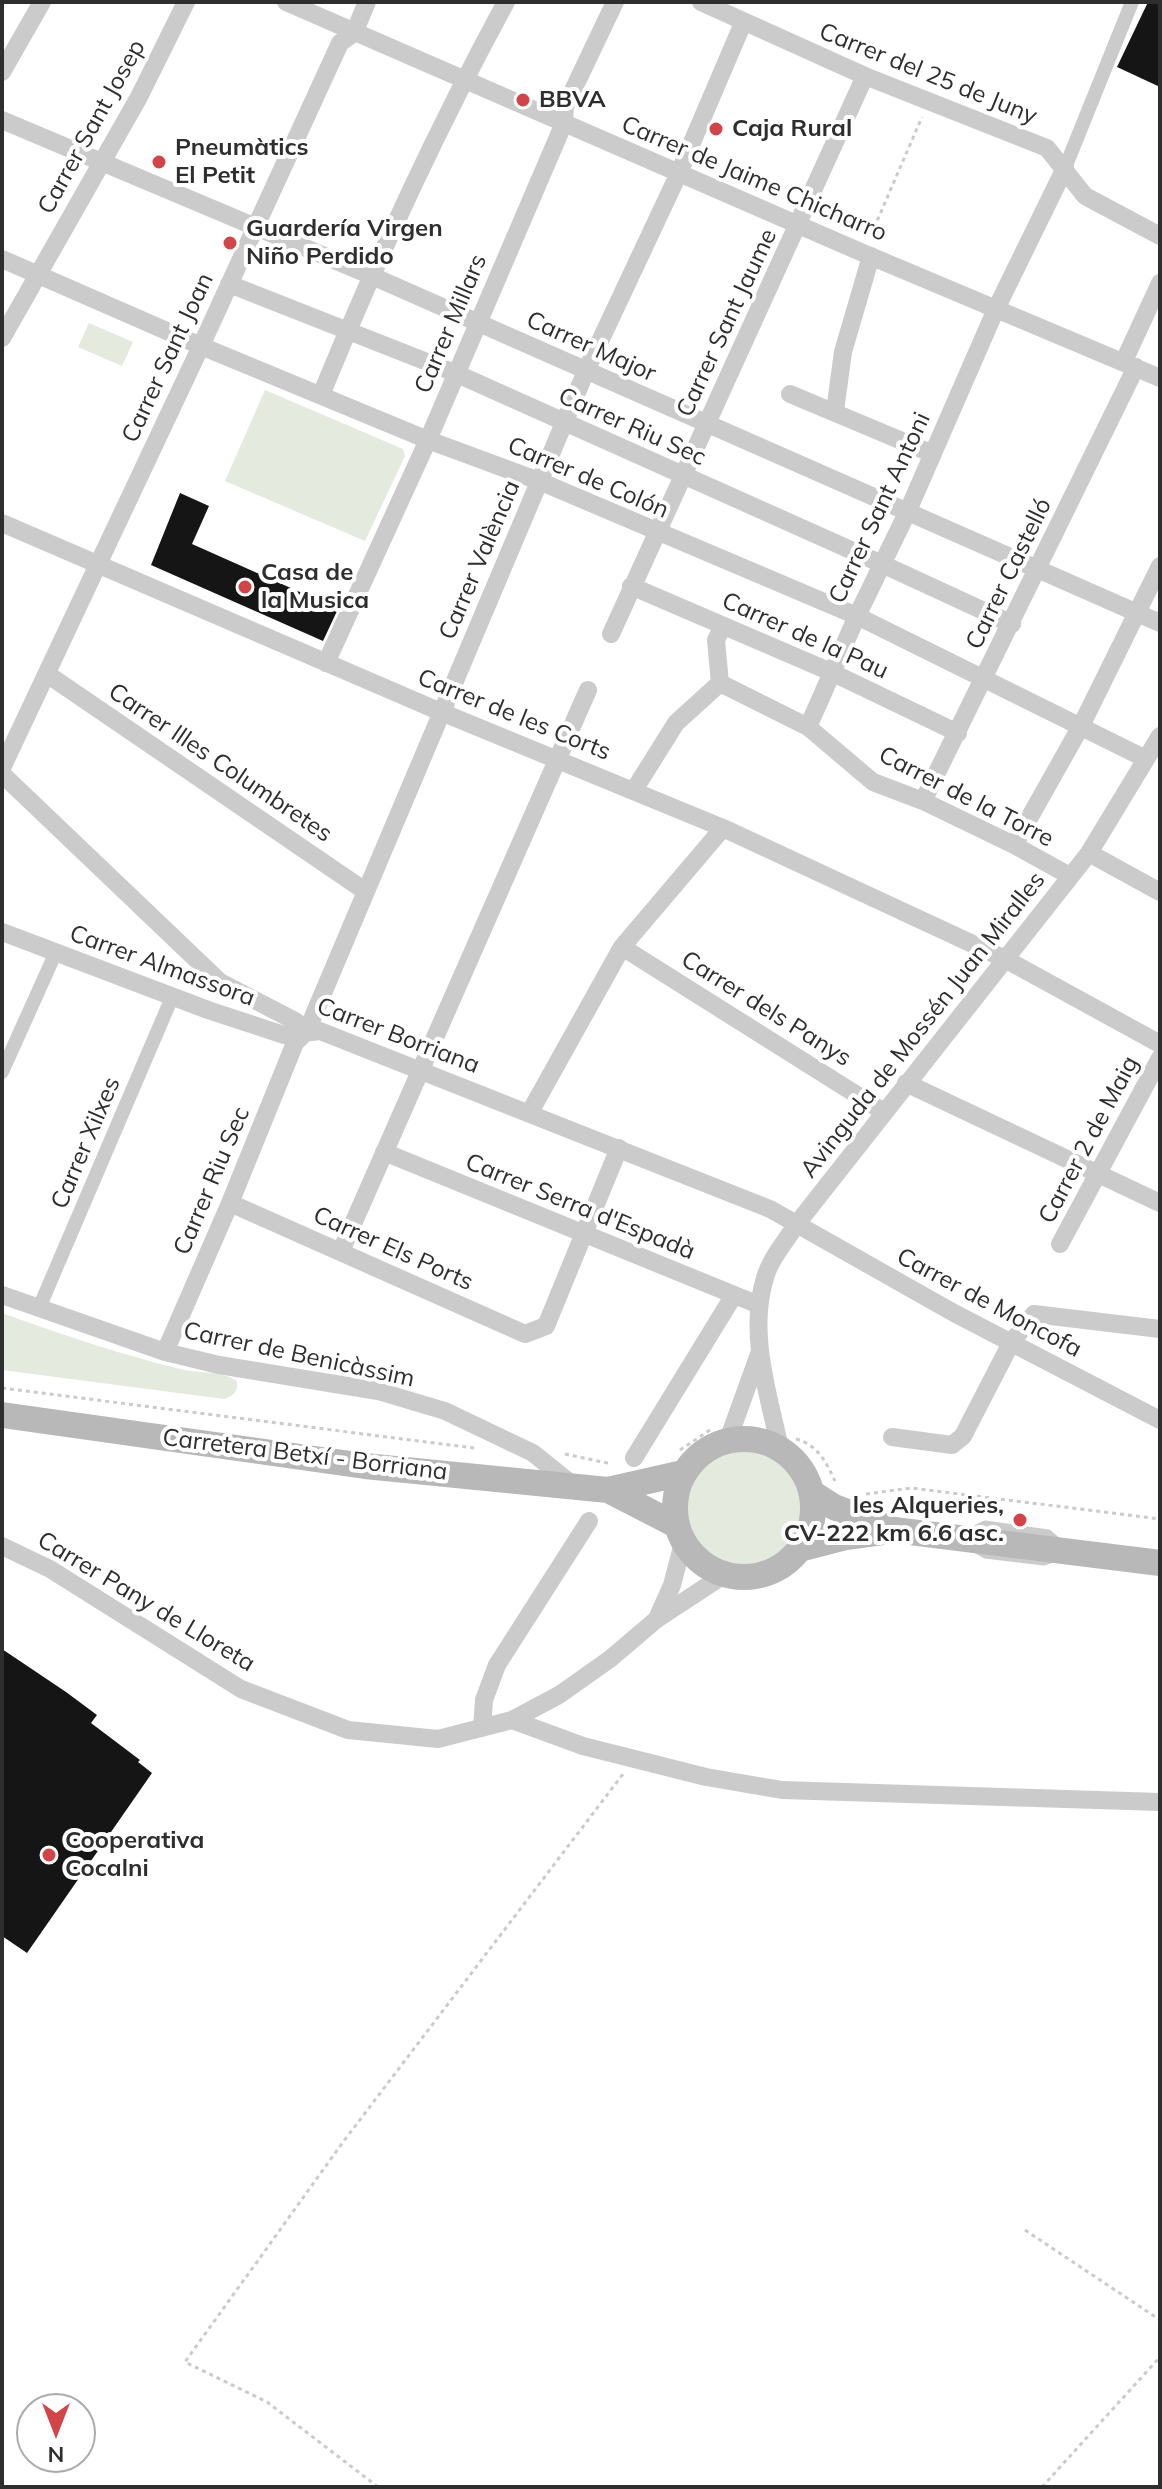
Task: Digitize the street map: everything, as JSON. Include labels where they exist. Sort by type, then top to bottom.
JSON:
[{"type":"main road","name":"Carretera Betxí - Borriana","points":[[2,1415],[365,1466],[608,1490],[680,1534]]},
{"type":"main road","points":[[824,1487],[800,1549],[785,1564],[766,1574],[745,1578],[724,1575],[701,1562],[680,1534],[674,1508],[681,1462],[702,1452],[722,1434],[763,1441],[784,1438],[795,1460],[806,1475],[824,1487],[834,1507],[894,1530],[1160,1563]]},
{"type":"main road","name":"Carretera Betxí - Borriana","points":[[608,1490],[681,1462]]},
{"type":"main road","points":[[800,1549],[846,1537],[894,1530]]},
{"type":"street","points":[[2,72],[42,2]]},
{"type":"street","name":"Carrer Sant Josep","points":[[2,338],[139,97],[186,2]]},
{"type":"street","name":"Carrer de Jaime Chicharro","points":[[286,2],[1160,378]]},
{"type":"street","name":"Carrer Sant Joan","points":[[2,771],[340,43],[354,33],[367,2]]},
{"type":"street","points":[[321,395],[372,276],[465,79],[506,2]]},
{"type":"street","name":"Carrer Millars","points":[[326,663],[428,440],[564,123],[565,107],[615,2]]},
{"type":"street","name":"Carrer del 25 de Juny","points":[[701,2],[865,76],[1047,148],[1085,196],[1160,236]]},
{"type":"street","points":[[1065,168],[1132,2]]},
{"type":"street","name":"Carrer València","points":[[307,1031],[586,371],[679,173],[743,23]]},
{"type":"street","name":"Carrer Sant Jaume","points":[[611,634],[865,76]]},
{"type":"street","name":"Carrer Major","points":[[2,120],[372,276],[1160,623]]},
{"type":"street","name":"Carrer Sant Antoni","points":[[808,727],[907,513],[996,309],[1065,168]]},
{"type":"street","points":[[835,411],[843,352],[867,254]]},
{"type":"street","name":"Carrer de Colón","points":[[2,259],[201,346],[428,440],[539,481],[857,616],[1146,759]]},
{"type":"street","name":"Carrer Castelló","points":[[923,801],[1038,568],[1130,364],[1160,283]]},
{"type":"street","name":"Carrer Riu Sec","points":[[229,284],[455,373],[1012,624]]},
{"type":"street","points":[[790,394],[933,454]]},
{"type":"street","name":"Carrer de les Corts","points":[[2,523],[441,712],[723,828],[1005,959],[1160,1044]]},
{"type":"street","points":[[1014,845],[1081,726],[1160,566]]},
{"type":"street","name":"Carrer de la Pau","points":[[631,586],[831,672],[958,733]]},
{"type":"street","points":[[634,790],[676,723],[720,683],[716,640],[723,626]]},
{"type":"street","name":"Carrer Illes Columbretes","points":[[47,674],[365,891]]},
{"type":"street","name":"Carrer de la Torre","points":[[720,683],[808,727],[873,782],[923,801],[1070,876]]},
{"type":"street","points":[[341,1251],[588,690]]},
{"type":"street","name":"Avinguda de Mossén Juan Miralles","points":[[784,1438],[759,1354],[759,1305],[765,1274],[796,1225],[1089,853],[1160,736]]},
{"type":"street","name":"Carrer Borriana","points":[[2,771],[220,982],[295,1021],[307,1031],[320,1031],[530,1112],[770,1209],[796,1225]]},
{"type":"street","points":[[530,1112],[622,947],[723,828]]},
{"type":"street","points":[[1089,853],[1160,892]]},
{"type":"street","name":"Carrer Almassora","points":[[2,932],[208,1010],[284,1035],[307,1031]]},
{"type":"street","name":"Carrer dels Panys","points":[[622,947],[884,1112]]},
{"type":"street","points":[[2,1072],[56,952]]},
{"type":"street","points":[[208,1010],[220,982]]},
{"type":"street","name":"Carrer Xilxes","points":[[39,1308],[173,995]]},
{"type":"street","name":"Carrer Riu Sec","points":[[165,1352],[295,1043],[307,1031]]},
{"type":"street","name":"Carrer 2 de Maig","points":[[1060,1244],[1160,1058]]},
{"type":"street","points":[[906,1083],[1098,1173],[1158,1197]]},
{"type":"street","points":[[582,1235],[619,1148]]},
{"type":"street","name":"Carrer Serra d'Espadà","points":[[384,1152],[759,1305]]},
{"type":"street","name":"Carrer Els Ports","points":[[230,1203],[525,1334],[546,1326],[582,1235]]},
{"type":"street","name":"Carrer de Moncofa","points":[[796,1225],[1011,1343],[1160,1420]]},
{"type":"street","name":"Carrer de Benicàssim","points":[[2,1295],[165,1352],[219,1365],[378,1391],[445,1411],[533,1453],[574,1486]]},
{"type":"street","points":[[627,1462],[734,1295]]},
{"type":"street","points":[[892,1437],[952,1445],[963,1436],[1011,1343],[1034,1314],[1160,1329]]},
{"type":"street","name":"Avinguda de Mossén Juan Miralles","points":[[722,1434],[759,1354]]},
{"type":"street","points":[[482,1728],[484,1700],[497,1665],[589,1521]]},
{"type":"street","name":"Carrer Pany de Lloreta","points":[[657,1619],[672,1585],[680,1534]]},
{"type":"street","name":"Carrer Pany de Lloreta","points":[[2,1546],[50,1569],[241,1689],[348,1730],[438,1739],[512,1720],[559,1695],[610,1659],[657,1619],[724,1575]]},
{"type":"street","points":[[512,1720],[583,1746],[706,1777],[782,1790],[1160,1802]]},
{"type":"path","points":[[867,254],[929,103]]},
{"type":"path","points":[[2,1388],[482,1449],[491,1433]]},
{"type":"path","points":[[681,1462],[722,1434]]},
{"type":"path","points":[[784,1438],[809,1442],[825,1460],[824,1487]]},
{"type":"path","points":[[555,1452],[627,1462]]},
{"type":"path","points":[[857,1495],[911,1488],[1160,1519]]},
{"type":"path","points":[[378,2487],[267,2402],[185,2362],[343,2142],[635,1759]]},
{"type":"path","points":[[1025,2230],[1160,2320]]},
{"type":"path","points":[[1042,2487],[1160,2357]]},
{"type":"shaded area","points":[[89,323],[133,342],[122,366],[78,347]]},
{"type":"shaded area","points":[[265,390],[403,449],[405,456],[365,541],[225,481]]},
{"type":"shaded area","points":[[2,1313],[138,1358],[184,1370],[227,1376],[237,1382],[237,1388],[224,1399],[2,1370]]},
{"type":"shaded area","points":[[745,1451],[767,1455],[786,1468],[799,1487],[803,1509],[799,1531],[786,1550],[767,1563],[745,1567],[723,1563],[704,1550],[691,1531],[687,1509],[691,1487],[704,1468],[723,1455]]},
{"type":"building","points":[[1148,2],[1160,2],[1160,87],[1117,67]]},
{"type":"building","name":"Casa de la Musica","points":[[180,493],[209,506],[192,544],[338,609],[323,641],[151,565]]},
{"type":"building","name":"Cooperativa Cocalni","points":[[2,1649],[97,1715],[91,1723],[140,1760],[138,1762],[152,1773],[27,1953],[2,1936]]},
{"type":"place","name":"BBVA","points":[[523,100]]},
{"type":"place","name":"Caja Rural","points":[[716,129]]},
{"type":"place","name":"Pneumàtics El Petit","points":[[159,162]]},
{"type":"place","name":"Guardería Virgen Niño Perdido","points":[[230,243]]},
{"type":"place","name":"Casa de la Musica","points":[[245,587]]},
{"type":"place","name":"les Alqueries, CV-222 km 6.6 asc.","points":[[1020,1520]]},
{"type":"place","name":"Cooperativa Cocalni","points":[[49,1855]]}]
